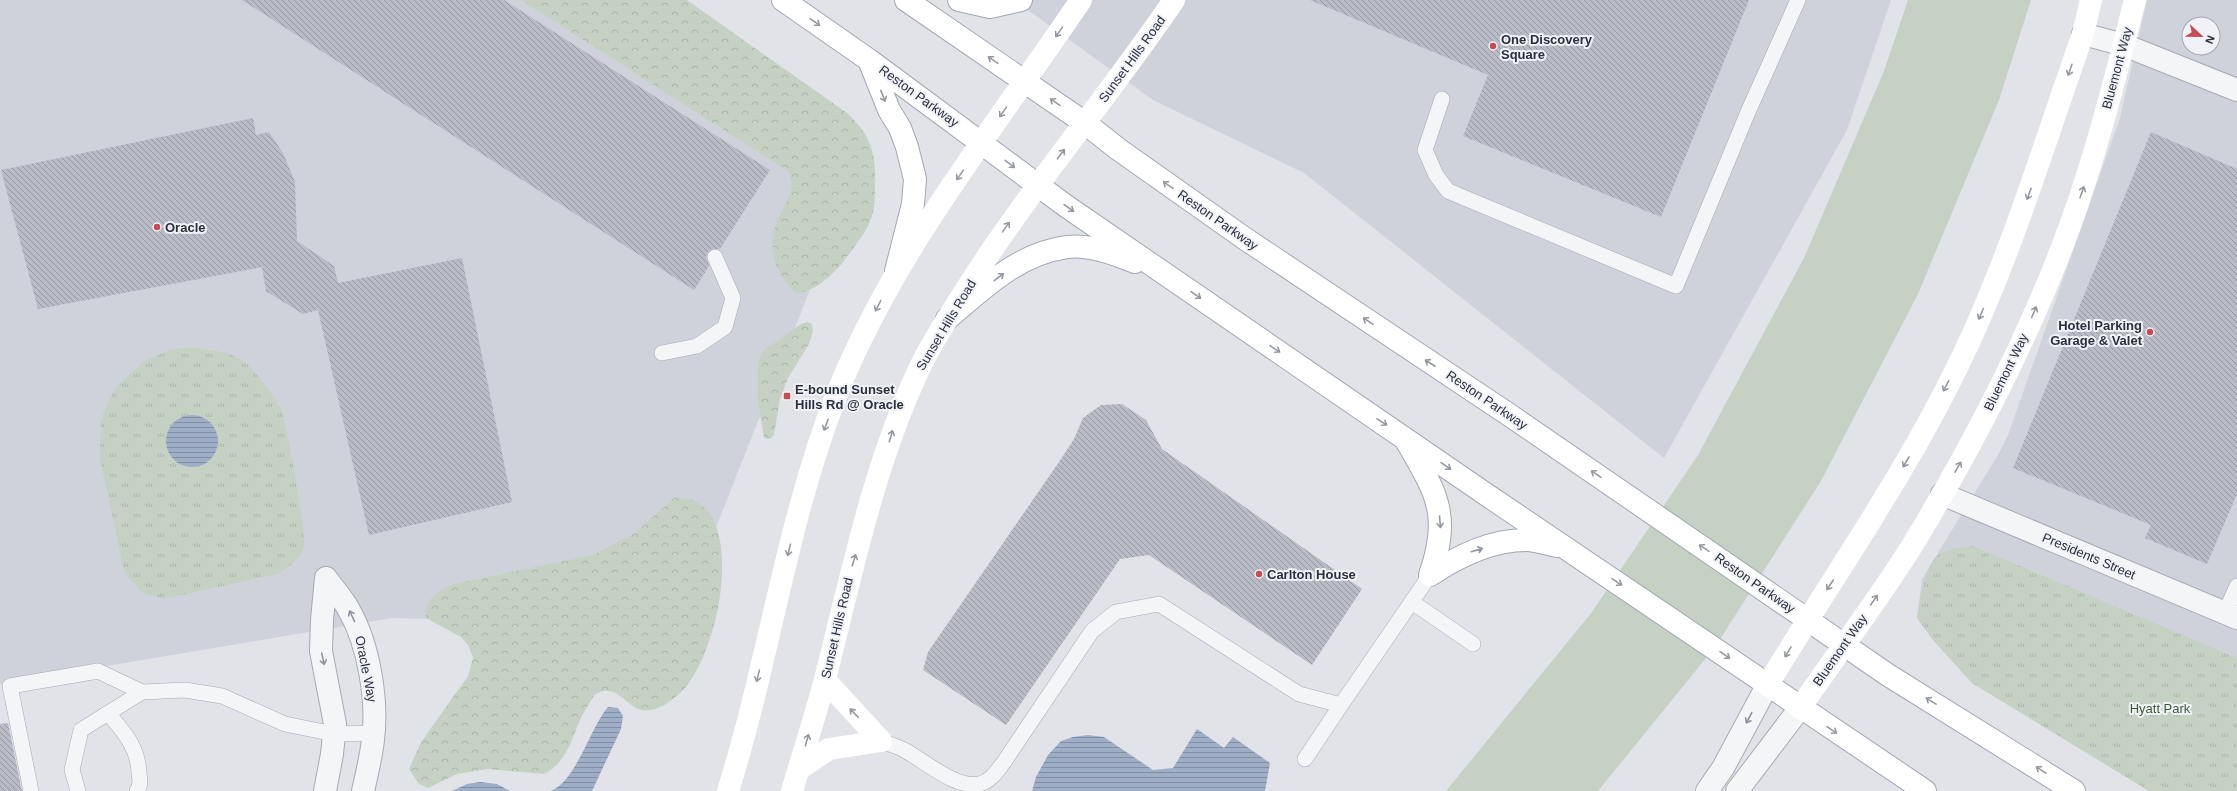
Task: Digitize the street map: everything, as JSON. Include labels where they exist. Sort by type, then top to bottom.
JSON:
[{"type":"main road","name":"Reston Parkway","points":[[783,0],[869,60],[1037,185],[1768,684],[1800,708],[1924,791]]},
{"type":"main road","name":"Reston Parkway","points":[[906,0],[1085,123],[1118,149],[1244,238],[1629,496],[1888,675],[2074,791]]},
{"type":"main road","points":[[959,0],[990,7],[1021,0]]},
{"type":"main road","points":[[728,791],[801,503],[817,447],[837,395],[856,352],[896,271],[924,226],[1081,0]]},
{"type":"main road","name":"Sunset Hills Road","points":[[792,791],[825,680],[849,576],[893,429],[920,366],[947,319],[1003,232],[1085,123],[1174,0]]},
{"type":"main road","points":[[1768,684],[1807,619],[1862,535],[1926,429],[1965,352],[2013,239],[2083,34],[2091,0]]},
{"type":"main road","name":"Bluemont Way","points":[[1800,708],[1914,543],[1996,395],[2062,248],[2090,169],[2135,0]]},
{"type":"main road","points":[[869,60],[888,110],[905,140],[915,179],[913,204],[896,271]]},
{"type":"main road","points":[[947,319],[988,285],[1028,257],[1068,246],[1089,248],[1115,254],[1164,273]]},
{"type":"main road","points":[[1403,436],[1437,497],[1441,532],[1439,551],[1430,575]]},
{"type":"main road","points":[[1430,575],[1452,560],[1501,542],[1530,540],[1567,548]]},
{"type":"main road","points":[[825,680],[881,741]]},
{"type":"main road","points":[[798,769],[829,749],[881,741]]},
{"type":"street","points":[[2083,34],[2124,44],[2237,90]]},
{"type":"street","name":"Presidents Street","points":[[1942,494],[2231,615]]},
{"type":"street","name":"Oracle Way","points":[[325,791],[334,734],[331,697],[321,651],[326,578],[349,610],[363,640],[372,691],[374,733],[363,791]]},
{"type":"street","points":[[1707,791],[1723,768],[1768,684]]},
{"type":"street","points":[[1737,791],[1800,708]]},
{"type":"lane","points":[[1442,99],[1425,150],[1436,175],[1448,192],[1676,286],[1748,112],[1798,0]]},
{"type":"lane","points":[[662,353],[696,346],[725,327],[733,298],[715,257]]},
{"type":"lane","points":[[1304,759],[1430,575]]},
{"type":"lane","points":[[2231,615],[2237,586]]},
{"type":"lane","points":[[1412,602],[1473,644]]},
{"type":"lane","points":[[881,741],[903,749],[954,780],[966,785],[979,784],[991,778],[1004,762],[1092,631],[1116,612],[1159,604],[1299,694],[1341,705]]},
{"type":"lane","points":[[31,791],[10,686],[98,671],[142,692],[185,690],[222,696],[285,724],[334,734],[374,733]]},
{"type":"lane","points":[[78,791],[72,770],[81,730],[142,692]]},
{"type":"lane","points":[[108,713],[126,735],[138,758],[140,787],[137,791]]},
{"type":"shaded area","points":[[0,0],[610,0],[859,166],[677,626],[392,618],[0,684]]},
{"type":"shaded area","points":[[1014,0],[1891,0],[1847,130],[1664,458],[1304,173],[1153,100]]},
{"type":"shaded area","points":[[2147,0],[2237,0],[2237,791],[2149,791],[1972,683],[1933,640],[1917,618],[1922,579],[1999,453],[2008,435],[2120,118]]},
{"type":"green space","points":[[521,0],[687,0],[847,113],[862,130],[871,146],[875,164],[874,208],[866,229],[834,273],[809,290],[796,293],[780,273],[776,265],[773,248],[774,231],[790,194],[791,178],[788,171]]},
{"type":"green space","points":[[1908,0],[2031,0],[1999,100],[1918,294],[1821,481],[1715,647],[1598,791],[1446,791],[1592,612],[1698,455],[1804,258],[1884,71]]},
{"type":"green space","points":[[807,322],[812,324],[813,331],[809,344],[788,378],[780,399],[774,435],[770,439],[764,438],[758,401],[758,363],[763,351],[801,324]]},
{"type":"green space","points":[[191,347],[232,355],[246,363],[264,383],[281,409],[284,417],[296,478],[304,546],[297,559],[278,574],[163,599],[141,592],[124,571],[100,459],[101,419],[111,396],[119,384],[145,360],[170,350]]},
{"type":"green space","points":[[674,498],[688,499],[697,502],[713,520],[720,542],[722,570],[720,599],[704,656],[692,678],[679,694],[662,706],[646,711],[636,708],[621,696],[610,691],[603,691],[596,694],[583,713],[571,742],[561,760],[554,768],[544,774],[487,769],[457,774],[428,788],[419,784],[409,769],[421,742],[468,676],[473,658],[468,645],[461,637],[426,618],[426,611],[429,601],[437,593],[453,584],[593,555],[635,533]]},
{"type":"green space","name":"Hyatt Park","points":[[1973,546],[2237,658],[2237,791],[2149,791],[1972,683],[1933,640],[1917,618],[1923,585],[1933,561],[1937,556],[1945,551]]},
{"type":"water","points":[[192,415],[206,419],[214,427],[218,441],[214,455],[206,463],[192,467],[178,463],[170,455],[166,441],[170,427],[178,419]]},
{"type":"water","points":[[608,707],[618,708],[623,716],[621,729],[592,791],[551,791],[568,777],[601,716]]},
{"type":"water","points":[[1197,729],[1224,748],[1233,737],[1270,763],[1265,791],[1032,791],[1036,777],[1048,755],[1061,741],[1073,737],[1088,735],[1104,737],[1153,770],[1173,768]]},
{"type":"water","points":[[480,782],[497,784],[510,791],[452,791],[467,784]]},
{"type":"building","points":[[242,0],[504,0],[770,170],[720,249],[712,249],[708,252],[706,256],[709,266],[694,290]]},
{"type":"building","points":[[1310,0],[1749,0],[1661,217],[1463,136],[1488,75]]},
{"type":"building","points":[[253,118],[256,135],[269,132],[283,153],[295,182],[297,241],[334,266],[338,283],[462,258],[512,502],[369,535],[318,310],[303,314],[266,291],[262,267],[38,309],[1,170]]},
{"type":"building","name":"Hotel Parking Garage & Valet","points":[[2151,132],[2237,169],[2237,494],[2207,564],[2145,538],[2151,525],[2013,468]]},
{"type":"building","name":"Carlton House","points":[[1122,404],[1146,420],[1162,449],[1362,589],[1312,665],[1149,555],[1120,559],[1006,725],[923,670],[928,652],[1059,462],[1074,439],[1083,418],[1101,405]]},
{"type":"building","points":[[8,723],[22,791],[0,791],[0,724]]},
{"type":"place","name":"One Discovery Square","points":[[1493,46]]},
{"type":"place","name":"Oracle","points":[[157,227]]},
{"type":"place","name":"Hotel Parking Garage & Valet","points":[[2150,332]]},
{"type":"place","name":"E-bound Sunset Hills Rd @ Oracle","points":[[787,396]]},
{"type":"place","name":"Carlton House","points":[[1259,574]]}]
